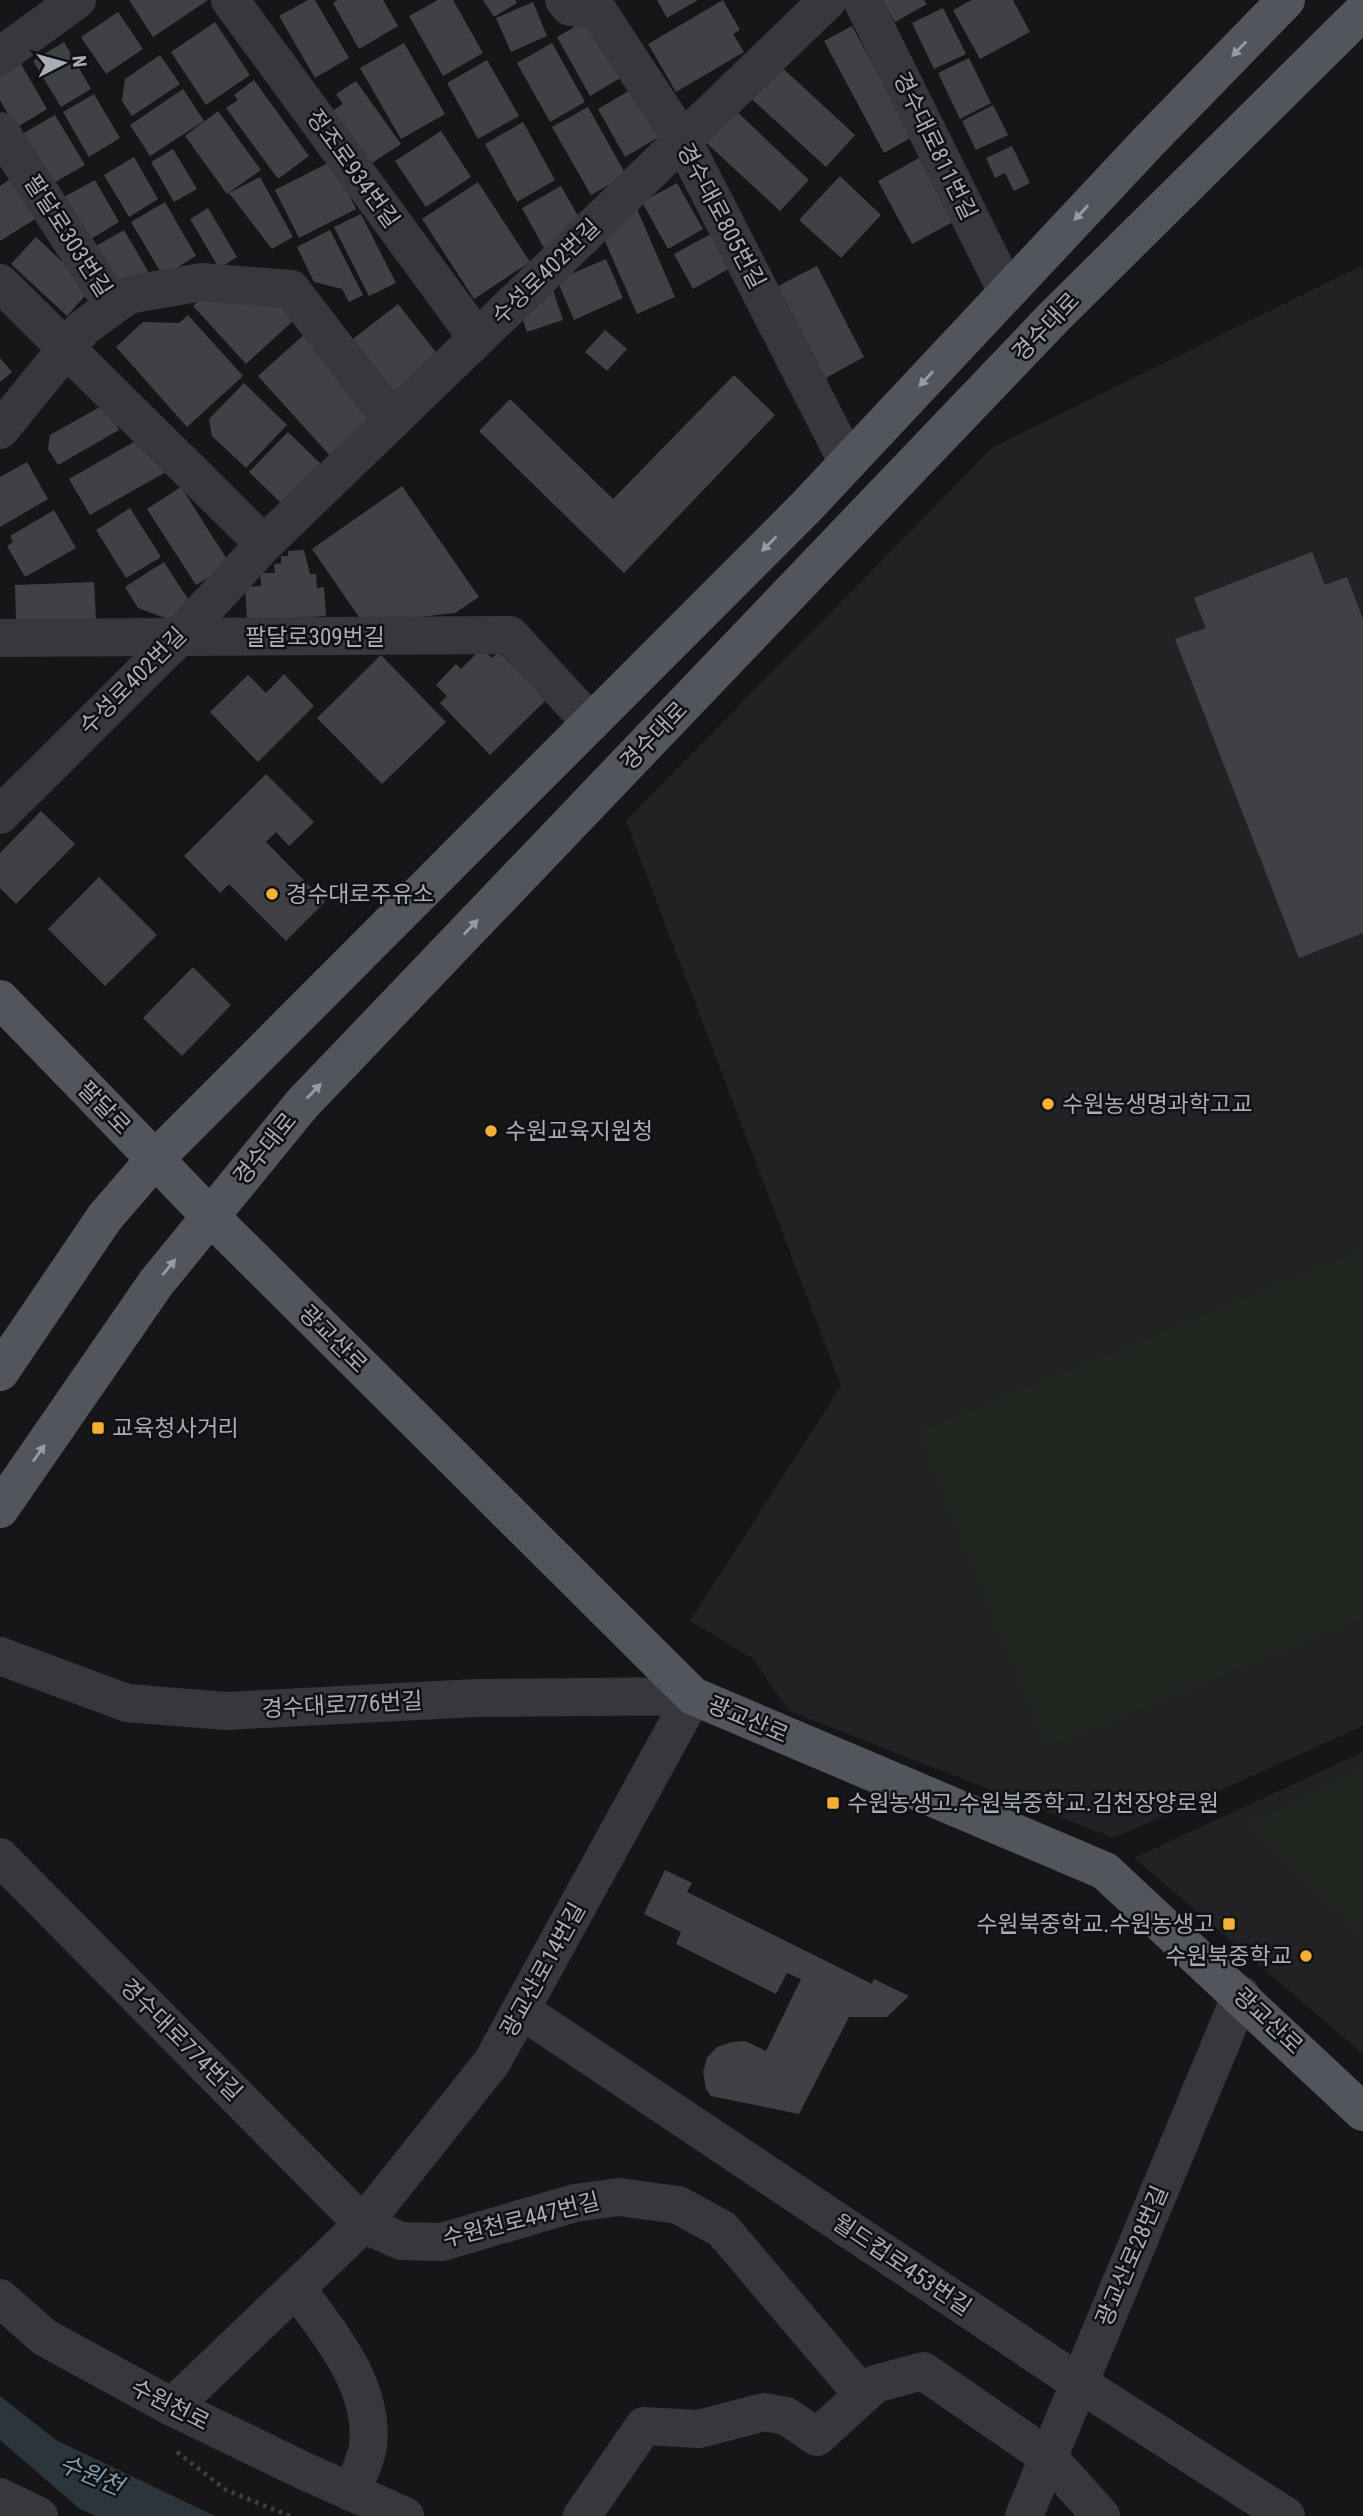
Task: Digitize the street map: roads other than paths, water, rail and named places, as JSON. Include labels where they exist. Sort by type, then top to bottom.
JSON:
[{"type":"main road","points":[[0,1372],[104,1217],[155,1159],[848,463],[1286,0]]},
{"type":"main road","name":"경수대로","points":[[0,1509],[156,1283],[302,1104],[1043,328],[1363,11]]},
{"type":"main road","name":"팔달로","points":[[0,999],[210,1216]]},
{"type":"main road","name":"광교산로","points":[[210,1216],[693,1696],[1105,1871],[1241,1995],[1363,2112]]},
{"type":"street","points":[[0,56],[77,0]]},
{"type":"street","name":"정조로934번길","points":[[230,0],[477,338]]},
{"type":"street","name":"경수대로805번길","points":[[564,0],[570,7],[598,11],[683,141],[848,463]]},
{"type":"street","name":"수성로402번길","points":[[0,815],[178,638],[264,544],[828,0]]},
{"type":"street","name":"경수대로811번길","points":[[862,0],[1007,292]]},
{"type":"street","name":"팔달로303번길","points":[[0,131],[113,305]]},
{"type":"street","points":[[0,430],[83,328],[113,305],[128,295],[202,282],[291,289],[392,421]]},
{"type":"street","points":[[0,284],[264,544]]},
{"type":"street","name":"팔달로309번길","points":[[0,638],[510,635],[591,723]]},
{"type":"street","name":"경수대로776번길","points":[[0,1656],[127,1703],[226,1711],[476,1698],[693,1696]]},
{"type":"street","name":"광교산로14번길","points":[[363,2224],[492,2062],[693,1696]]},
{"type":"street","name":"경수대로774번길","points":[[0,1857],[363,2224]]},
{"type":"street","name":"광교산로28번길","points":[[1024,2516],[1241,1995]]},
{"type":"street","name":"월드컵로453번길","points":[[521,2010],[1079,2383],[1286,2516]]},
{"type":"street","name":"수원천로447번길","points":[[363,2224],[401,2241],[442,2242],[575,2203],[619,2197],[678,2205],[722,2229],[863,2395]]},
{"type":"street","points":[[172,2407],[363,2224]]},
{"type":"street","points":[[296,2288],[339,2346],[368,2409],[368,2448],[351,2492]]},
{"type":"street","name":"수원천로","points":[[0,2298],[44,2337],[172,2407],[405,2516]]},
{"type":"street","points":[[582,2516],[644,2426],[698,2429],[764,2412],[786,2416],[817,2437],[875,2384],[923,2371],[1048,2457],[1101,2516]]},
{"type":"street","points":[[0,2497],[40,2516]]},
{"type":"water","name":"수원천","points":[[0,2396],[56,2440],[215,2516],[96,2516],[80,2509],[0,2440]]},
{"type":"place","name":"경수대로주유소","points":[[272,894]]},
{"type":"place","name":"수원농생명과학고교","points":[[1048,1104]]},
{"type":"place","name":"수원교육지원청","points":[[491,1131]]},
{"type":"place","name":"교육청사거리","points":[[98,1428]]},
{"type":"place","name":"수원농생고.수원북중학교.김천장양로원","points":[[833,1803]]},
{"type":"place","name":"수원북중학교.수원농생고","points":[[1229,1924]]},
{"type":"place","name":"수원북중학교","points":[[1306,1956]]}]
